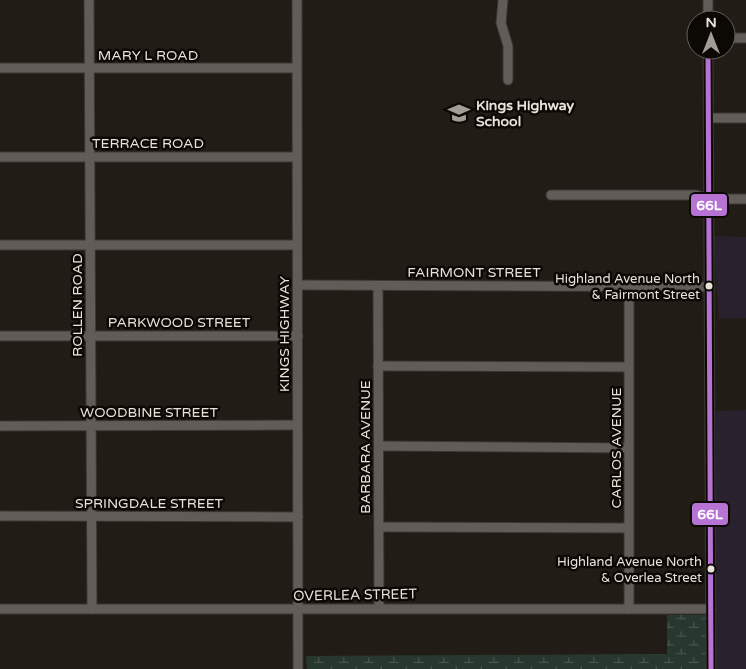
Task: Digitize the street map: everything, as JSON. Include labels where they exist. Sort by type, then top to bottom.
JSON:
[{"type":"street","name":"ROLLEN ROAD","points":[[89,0],[92,609]]},
{"type":"street","name":"KINGS HIGHWAY","points":[[297,0],[298,669]]},
{"type":"street","points":[[503,0],[501,23],[508,46],[508,80]]},
{"type":"street","points":[[708,60],[711,669]]},
{"type":"street","name":"MARY L ROAD","points":[[0,68],[296,68]]},
{"type":"street","points":[[709,118],[746,118]]},
{"type":"street","name":"TERRACE ROAD","points":[[0,157],[296,157]]},
{"type":"street","points":[[551,195],[696,195],[710,199],[746,199]]},
{"type":"street","points":[[0,245],[297,245]]},
{"type":"street","name":"FAIRMONT STREET","points":[[298,285],[710,287]]},
{"type":"street","name":"BARBARA AVENUE","points":[[378,286],[379,608]]},
{"type":"street","name":"CARLOS AVENUE","points":[[629,287],[629,609]]},
{"type":"street","name":"PARKWOOD STREET","points":[[0,336],[298,336]]},
{"type":"street","points":[[378,366],[630,367]]},
{"type":"street","name":"WOODBINE STREET","points":[[0,426],[297,425]]},
{"type":"street","points":[[379,446],[629,448]]},
{"type":"street","name":"SPRINGDALE STREET","points":[[0,516],[298,517]]},
{"type":"street","points":[[379,527],[629,528]]},
{"type":"street","name":"OVERLEA STREET","points":[[0,609],[711,609]]},
{"type":"shaded area","points":[[713,236],[746,237],[746,318],[719,319]]},
{"type":"shaded area","points":[[746,410],[746,669],[716,669],[716,411]]},
{"type":"green space","points":[[667,615],[708,615],[708,669],[307,669],[306,656],[667,654]]},
{"type":"transit line","name":"66L","points":[[708,60],[711,669]]},
{"type":"place","name":"Kings Highway School","points":[[459,113]]},
{"type":"place","name":"Highland Avenue North & Fairmont Street","points":[[709,286]]},
{"type":"place","name":"Highland Avenue North & Overlea Street","points":[[711,569]]}]
